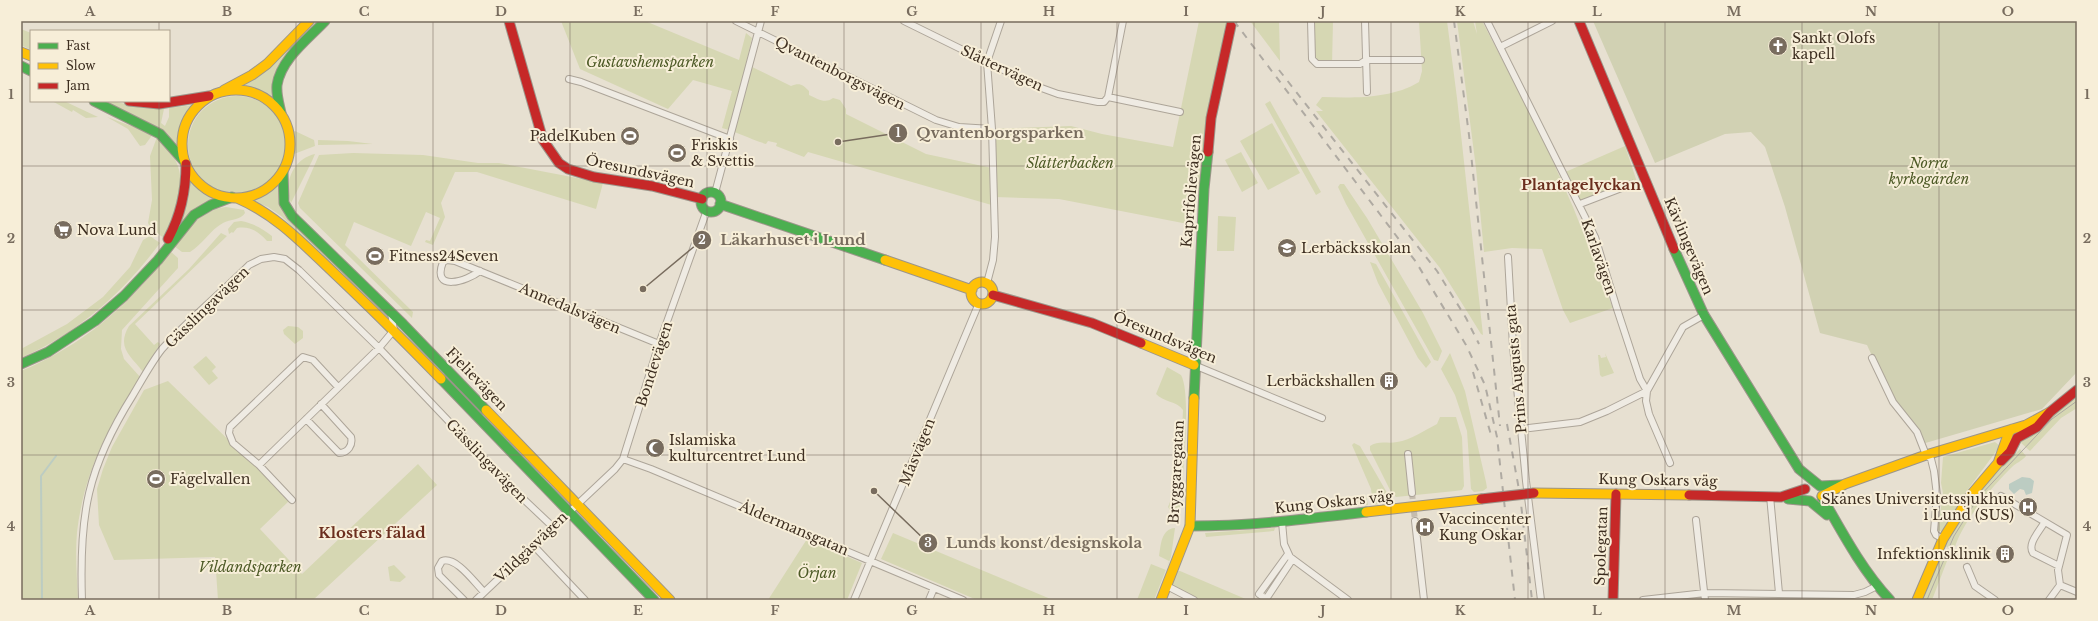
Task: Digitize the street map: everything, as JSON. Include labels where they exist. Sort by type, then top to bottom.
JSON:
[{"type":"main road","points":[[136,284],[168,240],[179,217],[185,196],[186,164],[183,141],[186,126],[198,107],[263,67],[308,21]]},
{"type":"main road","points":[[21,364],[48,352],[76,335],[112,307],[165,253],[194,215],[211,205],[234,198],[255,194],[271,185],[283,171],[288,156],[290,140],[282,117],[277,91],[280,74],[292,57],[325,21]]},
{"type":"main road","name":"Öresundsvägen","points":[[509,21],[543,140],[559,163],[568,169],[594,177],[652,186],[702,199]]},
{"type":"main road","name":"Kaprifolievägen","points":[[1194,365],[1201,229],[1207,157],[1214,106],[1232,21]]},
{"type":"main road","name":"Kävlingevägen","points":[[1579,21],[1704,315],[1799,469],[1806,489]]},
{"type":"main road","points":[[135,102],[146,104],[167,104],[234,91],[254,94],[272,104],[282,117]]},
{"type":"main road","points":[[96,102],[160,134],[186,164],[194,177],[204,187],[217,194],[234,198]]},
{"type":"main road","name":"Fjelievägen","points":[[283,171],[284,203],[292,216],[413,334],[578,503],[670,600]]},
{"type":"main road","name":"Öresundsvägen","points":[[707,210],[702,206],[702,199],[707,193],[715,193]]},
{"type":"main road","points":[[707,210],[716,210],[720,204],[719,198],[715,193]]},
{"type":"main road","name":"Fjelievägen","points":[[234,198],[256,206],[280,222],[394,330],[654,600]]},
{"type":"main road","points":[[720,204],[972,290]]},
{"type":"main road","points":[[978,283],[987,283],[992,288],[993,295],[986,303],[979,303],[972,297],[972,290],[978,283]]},
{"type":"main road","name":"Öresundsvägen","points":[[993,295],[1092,323],[1194,365]]},
{"type":"main road","name":"Bryggaregatan","points":[[1161,600],[1190,526],[1194,365]]},
{"type":"main road","points":[[1917,600],[1943,539],[1970,496],[1998,463],[2007,456],[2014,440],[2037,427],[2050,412],[2077,390]]},
{"type":"main road","name":"Kung Oskars väg","points":[[1190,526],[1224,526],[1282,522],[1534,493],[1770,496],[1787,499],[1819,500],[1822,496],[1841,485],[1926,455],[2012,429],[2032,422],[2050,412]]},
{"type":"main road","points":[[1998,463],[2012,429]]},
{"type":"main road","name":"Kung Oskars väg","points":[[1985,437],[2007,438],[2019,436]]},
{"type":"main road","name":"Kävlingevägen","points":[[1799,469],[1818,485]]},
{"type":"main road","name":"Kung Oskars väg","points":[[1782,497],[1806,489],[1809,485],[1841,485]]},
{"type":"main road","points":[[1818,485],[1822,491],[1822,496],[1832,518]]},
{"type":"main road","points":[[1806,489],[1810,500],[1832,518],[1877,586],[1890,600]]},
{"type":"main road","name":"Spolegatan","points":[[1614,600],[1616,494]]},
{"type":"street","name":"Qvantenborgsvägen","points":[[736,21],[936,120],[959,127],[992,129]]},
{"type":"street","points":[[715,193],[761,21]]},
{"type":"street","name":"Slåttervägen","points":[[904,21],[987,62],[1058,94],[1085,101],[1106,99],[1180,112]]},
{"type":"street","points":[[987,283],[995,249],[992,129],[987,62],[1001,21]]},
{"type":"street","points":[[1106,99],[1123,21]]},
{"type":"street","points":[[1311,21],[1312,58],[1317,64],[1360,64],[1366,60],[1421,60]]},
{"type":"street","points":[[1365,21],[1367,92]]},
{"type":"street","name":"Karlavägen","points":[[1487,21],[1580,204],[1595,237],[1640,379],[1647,391]]},
{"type":"street","points":[[1500,47],[1552,21]]},
{"type":"street","points":[[569,79],[581,82],[730,138]]},
{"type":"street","points":[[1580,204],[1632,184]]},
{"type":"street","name":"Bondevägen","points":[[578,503],[615,469],[623,459],[659,344],[707,210]]},
{"type":"street","name":"Gässlingavägen","points":[[82,600],[81,550],[85,512],[97,463],[110,434],[161,351],[249,265],[260,259],[274,257],[285,258],[299,270],[378,348],[517,493],[552,526]]},
{"type":"street","name":"Prins Augusts gata","points":[[1508,257],[1513,346],[1526,481],[1541,600]]},
{"type":"street","name":"Annedalsvägen","points":[[480,271],[458,283],[446,280],[441,277],[440,273],[444,262],[447,260],[455,261],[480,271],[659,344]]},
{"type":"street","name":"Måsvägen","points":[[854,600],[979,303]]},
{"type":"street","points":[[391,312],[394,330]]},
{"type":"street","points":[[1670,463],[1649,414],[1646,401],[1647,391],[1683,327],[1704,315]]},
{"type":"street","points":[[394,330],[413,334]]},
{"type":"street","points":[[259,465],[378,348],[394,330]]},
{"type":"street","points":[[292,500],[259,465],[230,440],[230,427],[304,357],[313,360],[338,387]]},
{"type":"street","points":[[1872,358],[1893,402],[1917,432],[1926,455],[1931,459],[1937,495],[1934,531],[1936,535],[1943,539]]},
{"type":"street","name":"Öresundsvägen","points":[[1194,365],[1322,418]]},
{"type":"street","points":[[1521,429],[1580,422],[1607,411],[1647,391]]},
{"type":"street","points":[[306,419],[339,453],[342,453],[350,448],[352,442],[351,437],[321,404]]},
{"type":"street","points":[[1408,454],[1412,493]]},
{"type":"street","name":"Åldermansgatan","points":[[623,459],[651,469],[963,600]]},
{"type":"street","points":[[1770,496],[1779,593]]},
{"type":"street","points":[[2001,496],[2044,523],[2064,532],[2067,535],[2059,566],[2060,585],[2049,600]]},
{"type":"street","name":"Vildgåsvägen","points":[[476,600],[552,526],[578,503]]},
{"type":"street","points":[[1696,520],[1705,600]]},
{"type":"street","points":[[1415,521],[1424,600]]},
{"type":"street","points":[[1282,522],[1288,554],[1292,560],[1346,599]]},
{"type":"street","points":[[2044,523],[2031,544],[2030,550],[2059,566]]},
{"type":"street","points":[[533,545],[585,600]]},
{"type":"street","points":[[1288,554],[1260,594],[1266,599],[1292,560]]},
{"type":"street","name":"Vildgåsvägen","points":[[464,600],[439,575],[438,568],[442,561],[446,559],[454,562],[484,592]]},
{"type":"street","points":[[1967,567],[1976,586],[1995,600]]},
{"type":"street","points":[[2060,585],[2077,592]]},
{"type":"street","points":[[1167,586],[1194,600]]},
{"type":"street","points":[[1643,600],[1705,592],[1857,594],[1877,586]]},
{"type":"street","points":[[929,600],[934,588]]},
{"type":"street","points":[[1335,600],[1339,594]]},
{"type":"green space","points":[[314,21],[318,21],[280,65],[275,74],[273,99],[257,91],[241,88]]},
{"type":"green space","points":[[561,21],[645,21],[739,60],[746,33],[752,38],[746,64],[791,86],[797,84],[801,85],[809,91],[809,95],[818,99],[824,101],[833,98],[840,100],[846,109],[846,114],[926,154],[992,168],[992,129],[1071,126],[1102,134],[1173,147],[1199,21],[1230,21],[1204,189],[1197,189],[1193,225],[1059,199],[995,197],[995,206],[808,152],[804,157],[776,146],[777,143],[768,141],[766,144],[722,128],[732,91],[693,80],[668,109],[580,69]]},
{"type":"green space","points":[[1250,21],[1279,21],[1280,61]]},
{"type":"green space","points":[[1311,21],[1333,21],[1332,65],[1314,62]]},
{"type":"green space","points":[[1419,21],[1447,21],[1483,335],[1440,268],[1316,111],[1323,111],[1316,105],[1322,97],[1372,96],[1397,92],[1419,82],[1422,71]]},
{"type":"green space","points":[[1457,21],[1473,21],[1477,34],[1475,21],[1482,21],[1539,130],[1573,207],[1613,308],[1570,323],[1563,310],[1542,249],[1512,248],[1484,252],[1476,168]]},
{"type":"green space","name":"Norra kyrkogården","points":[[1593,21],[2077,21],[2077,372],[2042,409],[1922,444],[1893,402],[1867,345],[1820,333],[1785,207],[1765,147],[1751,132],[1725,134],[1655,163]]},
{"type":"green space","points":[[21,29],[30,33],[30,50],[21,45]]},
{"type":"green space","points":[[227,96],[247,96],[256,99],[272,110],[283,126],[286,135],[286,155],[283,164],[272,180],[256,191],[247,194],[227,194],[210,186],[202,180],[196,172],[188,155],[188,135],[196,118],[202,110],[210,104]]},
{"type":"green space","points":[[1270,101],[1321,192],[1316,195],[1265,104]]},
{"type":"green space","points":[[54,102],[66,102],[98,117],[86,118],[73,110],[72,112]]},
{"type":"green space","points":[[106,102],[117,102],[142,108],[164,109],[161,123],[165,126],[169,117],[169,108],[194,105],[184,120],[178,145],[159,128]]},
{"type":"green space","points":[[107,117],[153,134],[145,145],[140,146],[128,129]]},
{"type":"green space","points":[[1272,123],[1300,173],[1268,190],[1240,141]]},
{"type":"green space","points":[[295,131],[314,140],[315,146],[294,154],[293,132]]},
{"type":"green space","points":[[157,137],[168,148],[178,166],[181,187],[180,198],[174,219],[164,238],[151,229],[148,223],[152,200],[150,156]]},
{"type":"green space","points":[[318,140],[348,141],[373,144],[318,145]]},
{"type":"green space","points":[[1625,146],[1640,191],[1632,184],[1580,204],[1563,173]]},
{"type":"green space","points":[[1241,152],[1258,183],[1242,192],[1225,160]]},
{"type":"green space","points":[[353,153],[423,155],[478,163],[499,163],[603,183],[596,209],[477,172],[455,172],[441,203],[445,217],[433,245],[425,242],[426,240],[430,241],[440,218],[426,212],[411,246],[354,222],[345,245],[413,312],[412,318],[300,208],[298,203],[319,155]]},
{"type":"green space","points":[[315,154],[291,203],[288,188],[292,173],[301,161]]},
{"type":"green space","points":[[190,179],[196,186],[215,199],[200,206],[181,223],[189,196]]},
{"type":"green space","points":[[1340,184],[1344,184],[1367,218],[1423,313],[1442,351],[1438,361],[1434,360],[1346,204],[1338,187]]},
{"type":"green space","points":[[278,185],[281,205],[383,308],[380,311],[281,216],[268,207],[253,201]]},
{"type":"green space","points":[[226,207],[244,210],[245,213],[241,217],[218,226],[190,252],[182,252],[174,246],[196,221],[209,212]]},
{"type":"green space","points":[[1218,216],[1236,217],[1234,251],[1217,251]]},
{"type":"green space","points":[[241,221],[254,225],[265,231],[272,236],[272,241],[267,241],[257,232],[246,228],[237,228],[233,233],[232,232],[229,234],[228,229],[234,222]]},
{"type":"green space","points":[[221,233],[227,236],[135,324],[154,345],[158,342],[160,344],[143,372],[130,356],[125,346],[125,334],[129,326],[189,269]]},
{"type":"green space","points":[[150,236],[160,243],[131,279],[115,295],[62,337],[21,358],[21,349],[67,324],[103,297],[130,267],[143,240]]},
{"type":"green space","points":[[170,251],[178,258],[178,268],[122,330],[121,349],[124,359],[141,378],[108,432],[99,451],[85,490],[80,510],[76,541],[78,600],[21,600],[21,371],[65,349],[104,322],[139,289]]},
{"type":"green space","points":[[1370,262],[1376,264],[1431,362],[1426,368],[1418,358],[1378,283]]},
{"type":"green space","points":[[288,326],[298,327],[303,331],[303,338],[295,344],[284,334],[283,330]]},
{"type":"green space","points":[[1450,353],[1465,391],[1486,482],[1487,488],[1483,491],[1474,492],[1471,489],[1467,431],[1455,395],[1441,369]]},
{"type":"green space","points":[[1605,353],[1614,373],[1602,377],[1600,375],[1598,355],[1600,355],[1601,358],[1606,357]]},
{"type":"green space","points":[[206,356],[216,367],[212,371],[218,378],[209,385],[193,367]]},
{"type":"green space","points":[[1167,367],[1181,375],[1186,401],[1184,461],[1180,510],[1177,515],[1172,513],[1168,507],[1180,477],[1183,410],[1177,405],[1162,399],[1156,394]]},
{"type":"green space","name":"Vildandsparken","points":[[168,381],[290,500],[260,529],[302,574],[418,464],[437,485],[313,600],[218,600],[215,557],[114,560],[99,525],[97,489],[103,469],[112,447],[144,390]]},
{"type":"green space","points":[[2077,395],[2077,408],[2061,418],[2030,451],[2019,441],[2041,425]]},
{"type":"green space","points":[[1440,417],[1456,417],[1462,437],[1464,486],[1462,490],[1396,497],[1391,492],[1370,450],[1370,446],[1376,443],[1402,441],[1407,439],[1437,424]]},
{"type":"green space","points":[[1995,442],[2000,446],[1966,492],[1942,532],[1938,530],[1943,493],[1941,483],[1943,457]]},
{"type":"green space","points":[[1354,443],[1360,446],[1386,491],[1388,497],[1386,503],[1373,505],[1371,489],[1352,445]]},
{"type":"green space","points":[[2020,449],[2026,456],[2004,475],[1978,506],[1962,530],[1954,551],[1945,546],[1962,515],[1982,488],[2013,452],[2015,454]]},
{"type":"green space","points":[[1366,496],[1368,505],[1323,510],[1324,508]]},
{"type":"green space","points":[[1175,528],[1171,557],[1167,568],[1169,561],[1159,556],[1162,538],[1167,531]]},
{"type":"green space","points":[[1275,528],[1274,531],[1206,537],[1205,533]]},
{"type":"green space","points":[[893,533],[1053,600],[977,600],[881,559]]},
{"type":"green space","name":"Örjan","points":[[807,539],[862,563],[847,600],[768,600]]},
{"type":"green space","points":[[1942,552],[1951,556],[1947,561],[1932,600],[1923,600]]},
{"type":"green space","points":[[1151,564],[1166,570],[1154,600],[1137,600]]},
{"type":"green space","points":[[394,565],[406,577],[400,582],[390,581],[388,567]]},
{"type":"green space","points":[[1173,571],[1180,571],[1248,600],[1194,600],[1167,586]]},
{"type":"shaded area","points":[[2022,477],[2030,478],[2034,481],[2032,493],[2026,495],[2024,490],[2020,489],[2014,494],[2009,489],[2009,484]]},
{"type":"waterway","points":[[42,600],[41,476],[56,456]]},
{"type":"tunnel","points":[[1412,493],[1415,521]]},
{"type":"tram line","points":[[1927,600],[1954,536],[1978,498],[2052,419],[2077,401]]},
{"type":"railway","points":[[1234,21],[1416,262],[1466,345],[1485,385],[1497,437],[1515,600]]},
{"type":"railway","points":[[1454,21],[1469,135],[1500,426]]},
{"type":"railway","points":[[1279,70],[1437,271],[1466,318],[1479,344]]},
{"type":"railway","points":[[1473,372],[1491,435]]},
{"type":"railway","points":[[1507,424],[1520,495],[1532,600]]},
{"type":"traffic: fast","points":[[281,113],[277,95],[277,85],[284,67],[296,50],[325,21]]},
{"type":"traffic: fast","points":[[21,66],[30,70]]},
{"type":"traffic: fast","points":[[96,102],[160,134],[184,161]]},
{"type":"traffic: fast","points":[[1194,398],[1204,189],[1208,152]]},
{"type":"traffic: fast","points":[[283,171],[284,203],[292,216],[403,324],[486,410]]},
{"type":"traffic: fast","points":[[711,192],[718,195],[721,202],[718,209],[711,212],[704,209],[701,202],[704,195],[711,192]]},
{"type":"traffic: fast","points":[[21,364],[48,352],[95,321],[124,296],[158,260],[194,215],[211,205],[232,197]]},
{"type":"traffic: fast","points":[[720,204],[885,260]]},
{"type":"traffic: fast","points":[[1674,249],[1704,315],[1799,469],[1820,486],[1841,485]]},
{"type":"traffic: fast","points":[[441,379],[654,600]]},
{"type":"traffic: fast","points":[[1822,497],[1861,563],[1890,600]]},
{"type":"traffic: fast","points":[[1788,499],[1810,501],[1827,515]]},
{"type":"traffic: fast","points":[[1190,526],[1300,520],[1366,512]]},
{"type":"traffic: slow","points":[[224,90],[252,75],[267,64],[309,21]]},
{"type":"traffic: slow","points":[[21,52],[30,56]]},
{"type":"traffic: slow","points":[[236,90],[256,95],[274,106],[285,124],[290,144],[285,164],[274,182],[256,193],[236,198],[216,193],[198,182],[187,164],[182,144],[187,124],[198,106],[216,95],[236,90]]},
{"type":"traffic: slow","points":[[237,198],[265,213],[301,242],[441,379]]},
{"type":"traffic: slow","points":[[885,260],[972,290]]},
{"type":"traffic: slow","points":[[982,282],[986,283],[992,289],[993,293],[992,297],[986,303],[982,304],[978,303],[972,297],[971,293],[972,289],[978,283],[982,282]]},
{"type":"traffic: slow","points":[[1141,343],[1194,365]]},
{"type":"traffic: slow","points":[[1161,600],[1190,526],[1194,398]]},
{"type":"traffic: slow","points":[[486,410],[670,600]]},
{"type":"traffic: slow","points":[[1822,496],[1845,484],[1926,455],[2026,425],[2050,412]]},
{"type":"traffic: slow","points":[[1917,600],[1943,539],[1970,496],[1998,463],[2009,432],[2012,429]]},
{"type":"traffic: slow","points":[[1534,493],[1689,495]]},
{"type":"traffic: slow","points":[[1366,512],[1481,499]]},
{"type":"traffic: jam","points":[[509,21],[543,140],[559,163],[568,169],[594,177],[652,186],[702,199]]},
{"type":"traffic: jam","points":[[1208,152],[1211,118],[1232,21]]},
{"type":"traffic: jam","points":[[1579,21],[1674,249]]},
{"type":"traffic: jam","points":[[139,102],[159,104],[209,96]]},
{"type":"traffic: jam","points":[[168,239],[173,230],[182,203],[186,164]]},
{"type":"traffic: jam","points":[[993,295],[1092,323],[1141,343]]},
{"type":"traffic: jam","points":[[2001,461],[2010,452],[2017,438],[2037,427],[2050,412],[2077,390]]},
{"type":"traffic: jam","points":[[1689,495],[1781,497],[1805,489]]},
{"type":"traffic: jam","points":[[1481,499],[1534,493]]},
{"type":"traffic: jam","points":[[1613,600],[1616,494]]},
{"type":"place","name":"Sankt Olofs kapell","points":[[1778,46]]},
{"type":"place","name":"PadelKuben","points":[[630,136]]},
{"type":"place","name":"Qvantenborgsparken","points":[[838,142]]},
{"type":"place","name":"Friskis & Svettis","points":[[677,153]]},
{"type":"place","name":"Nova Lund","points":[[63,230]]},
{"type":"place","name":"Lerbäcksskolan","points":[[1287,248]]},
{"type":"place","name":"Fitness24Seven","points":[[375,256]]},
{"type":"place","name":"Läkarhuset i Lund","points":[[643,289]]},
{"type":"place","name":"Lerbäckshallen","points":[[1389,381]]},
{"type":"place","name":"Islamiska kulturcentret Lund","points":[[655,448]]},
{"type":"place","name":"Fågelvallen","points":[[156,479]]},
{"type":"place","name":"Lunds konst/designskola","points":[[874,491]]},
{"type":"place","name":"Skånes Universitetssjukhus i Lund (SUS)","points":[[2028,507]]},
{"type":"place","name":"Vaccincenter Kung Oskar","points":[[1425,527]]},
{"type":"place","name":"Infektionsklinik","points":[[2005,554]]},
{"type":"district","name":"Plantagelyckan","points":[[1581,185]]},
{"type":"district","name":"Klosters fälad","points":[[372,533]]},
{"type":"park label","name":"Gustavshemsparken","points":[[650,62]]},
{"type":"park label","name":"Slåtterbacken","points":[[1070,163]]}]
